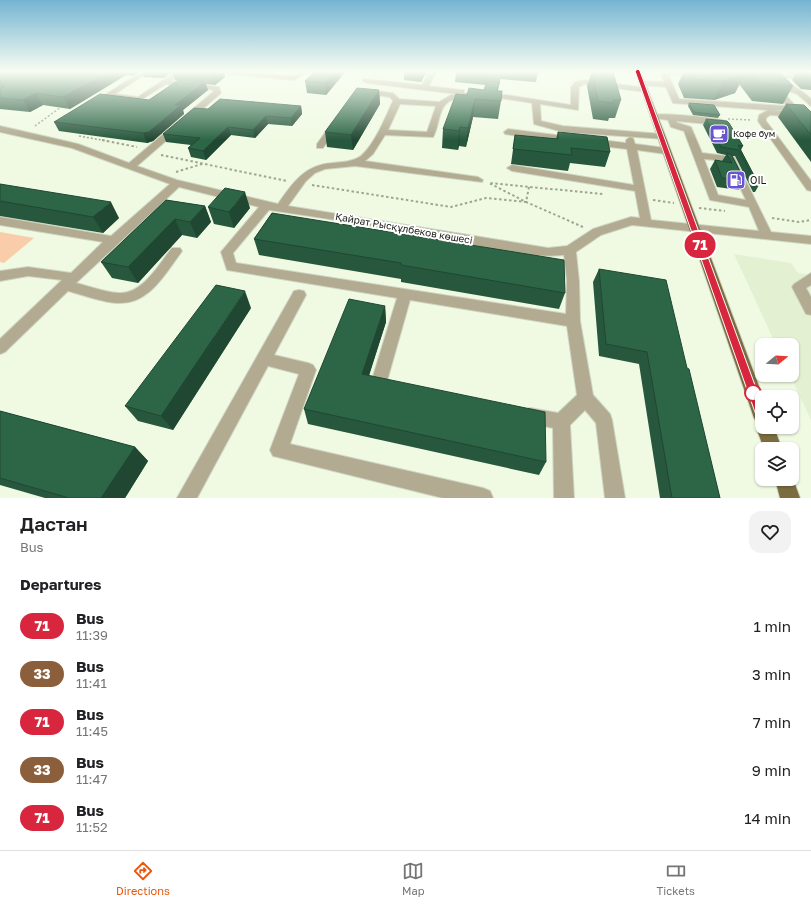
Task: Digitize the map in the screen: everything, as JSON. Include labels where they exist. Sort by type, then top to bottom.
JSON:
[{"type":"main road","points":[[646,94],[755,398]]},
{"type":"main road","points":[[786,486],[790,498]]},
{"type":"street","points":[[110,94],[107,96],[139,99],[142,94]]},
{"type":"street","points":[[131,166],[216,94]]},
{"type":"street","points":[[366,94],[393,95],[397,101]]},
{"type":"street","points":[[381,132],[430,135],[441,104],[446,99],[479,94]]},
{"type":"street","points":[[483,94],[575,108],[575,94]]},
{"type":"street","points":[[673,94],[676,101],[794,109],[781,94]]},
{"type":"street","points":[[802,94],[810,102]]},
{"type":"street","points":[[397,101],[441,104]]},
{"type":"street","points":[[355,163],[365,157],[381,132],[397,101]]},
{"type":"street","points":[[536,102],[537,122],[563,129],[662,137]]},
{"type":"street","points":[[811,116],[768,112],[762,117],[762,121],[811,188]]},
{"type":"street","points":[[320,146],[342,116]]},
{"type":"street","points":[[654,116],[727,123]]},
{"type":"street","points":[[671,117],[674,125],[688,130],[714,198],[753,204]]},
{"type":"street","name":"Қайрат Рысқұлбеков көшесі","points":[[0,129],[10,130],[75,146],[177,183],[266,206],[380,223],[516,248],[548,252],[570,250],[597,232],[631,221],[811,240]]},
{"type":"street","points":[[0,136],[10,130]]},
{"type":"street","points":[[508,132],[666,151]]},
{"type":"street","points":[[629,135],[646,222]]},
{"type":"street","points":[[698,155],[731,159],[767,235]]},
{"type":"street","points":[[280,208],[298,183],[313,170],[355,163],[478,180]]},
{"type":"street","points":[[512,168],[641,194]]},
{"type":"street","points":[[0,348],[113,240],[177,183]]},
{"type":"street","points":[[266,206],[227,252],[231,267],[574,321]]},
{"type":"street","points":[[0,221],[113,240]]},
{"type":"street","points":[[570,250],[573,281],[574,321],[585,398],[604,420],[615,498]]},
{"type":"street","points":[[0,276],[16,272],[34,271],[120,298],[128,298],[145,290],[176,251]]},
{"type":"street","points":[[811,278],[805,288],[811,310]]},
{"type":"street","points":[[187,498],[299,295]]},
{"type":"street","points":[[401,390],[378,386],[405,295]]},
{"type":"street","points":[[264,359],[308,370],[279,450],[483,498]]},
{"type":"street","points":[[564,498],[560,422],[585,398]]},
{"type":"street","points":[[515,413],[560,422]]},
{"type":"path","points":[[40,129],[33,128],[65,104]]},
{"type":"path","points":[[727,123],[726,119],[762,121]]},
{"type":"path","points":[[75,135],[134,145],[147,152],[298,183],[452,207],[486,198],[526,202]]},
{"type":"path","points":[[160,177],[203,164]]},
{"type":"path","points":[[597,232],[576,225],[489,183],[604,195]]},
{"type":"path","points":[[526,202],[529,187]]},
{"type":"path","points":[[641,194],[686,205],[731,212]]},
{"type":"path","points":[[759,216],[799,222],[811,220]]},
{"type":"shaded area","points":[[0,232],[34,238],[4,263],[0,262]]},
{"type":"shaded area","points":[[734,254],[791,263],[798,273],[811,275],[811,420],[799,394],[799,390],[797,390],[793,382],[799,382],[799,338],[773,338]]},
{"type":"building","points":[[0,94],[34,94],[23,100],[0,98]]},
{"type":"building","points":[[44,94],[68,94],[63,97]]},
{"type":"building","points":[[100,94],[149,100],[158,94],[189,94],[175,105],[181,105],[149,132],[143,133],[54,122]]},
{"type":"building","points":[[352,94],[376,94],[351,135],[325,132]]},
{"type":"building","points":[[456,94],[502,94],[501,101],[475,99],[468,128],[460,127],[459,131],[443,129]]},
{"type":"building","points":[[597,94],[619,94],[621,100],[613,100],[613,103],[598,101]]},
{"type":"building","points":[[220,99],[301,106],[291,118],[266,116],[253,130],[228,127],[203,151],[188,148],[200,138],[163,134],[194,108],[208,109]]},
{"type":"building","points":[[689,103],[714,105],[720,115],[694,112]]},
{"type":"building","points":[[786,104],[804,105],[811,112],[811,135]]},
{"type":"building","points":[[706,119],[727,121],[729,123],[743,146],[738,145],[759,185],[757,185],[739,150],[721,147]]},
{"type":"building","points":[[558,132],[607,137],[610,152],[571,148],[572,155],[513,149],[515,135],[558,139]]},
{"type":"building","points":[[726,153],[731,154],[745,181],[722,178],[715,160],[732,163]]},
{"type":"building","points":[[0,184],[111,202],[93,217],[0,201]]},
{"type":"building","points":[[225,188],[245,192],[229,212],[208,207]]},
{"type":"building","points":[[166,200],[205,206],[190,222],[175,219],[128,267],[101,262]]},
{"type":"building","points":[[272,213],[564,260],[565,293],[401,265],[401,263],[254,239]]},
{"type":"building","points":[[599,269],[666,280],[720,498],[672,498],[647,352],[606,344]]},
{"type":"building","points":[[216,285],[245,291],[161,416],[125,406]]},
{"type":"building","points":[[349,299],[385,306],[362,374],[545,412],[546,462],[304,409]]},
{"type":"building","points":[[0,411],[135,447],[101,498],[69,498],[0,478]]},
{"type":"bus line","name":"71","points":[[646,94],[755,398]]},
{"type":"place","name":"Кофе бум","points":[[719,134]]},
{"type":"place","name":"OIL","points":[[736,180]]}]
